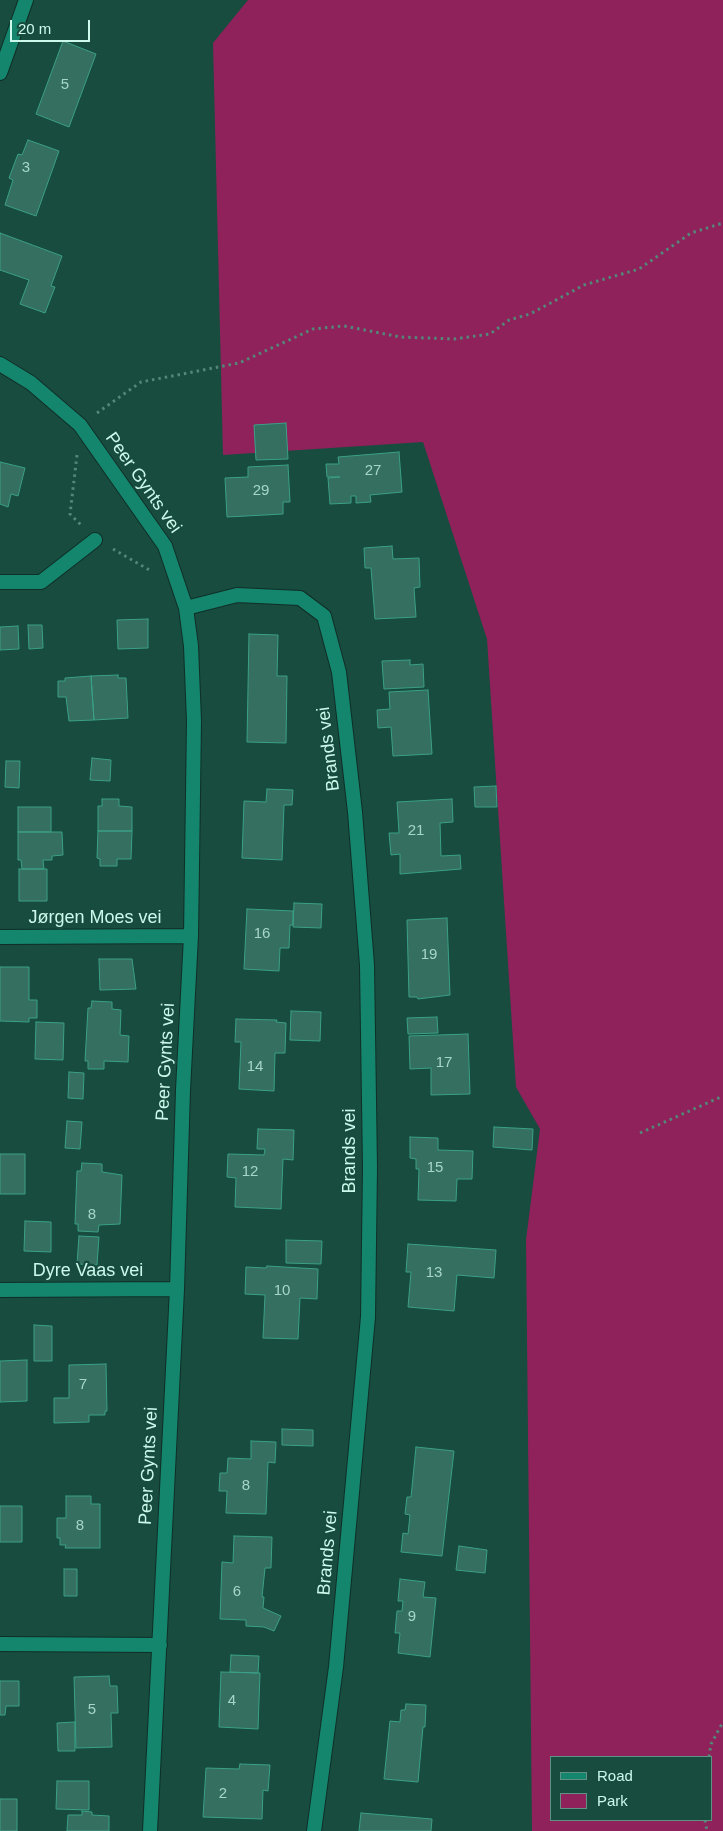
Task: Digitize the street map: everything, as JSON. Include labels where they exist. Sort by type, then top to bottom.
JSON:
[{"type":"street","points":[[0,73],[26,0]]},
{"type":"street","name":"Peer Gynts vei","points":[[0,364],[31,383],[80,425],[165,546],[186,608],[191,646],[194,721],[191,936],[177,1289],[150,1831]]},
{"type":"street","points":[[0,582],[41,582],[95,540]]},
{"type":"street","name":"Brands vei","points":[[186,608],[237,595],[300,598],[324,616],[339,672],[355,812],[367,965],[370,1168],[368,1317],[336,1667],[314,1831]]},
{"type":"street","name":"Jørgen Moes vei","points":[[0,937],[191,936]]},
{"type":"street","name":"Dyre Vaas vei","points":[[0,1290],[177,1289]]},
{"type":"street","points":[[0,1644],[160,1645]]},
{"type":"path","points":[[80,425],[141,382],[239,363],[313,330],[344,326],[400,336],[454,339],[490,334],[509,320],[530,314],[584,285],[639,270],[691,233],[723,223]]},
{"type":"path","points":[[640,1134],[723,1096]]},
{"type":"path","points":[[709,1756],[711,1744],[723,1722]]},
{"type":"green space","points":[[248,0],[723,0],[723,1831],[532,1831],[526,1240],[540,1129],[516,1087],[487,639],[423,442],[223,455],[213,43]]},
{"type":"building","points":[[63,41],[96,54],[69,127],[36,114]]},
{"type":"building","points":[[28,140],[59,151],[36,216],[5,205],[13,180],[9,178],[18,154],[22,155]]},
{"type":"building","points":[[0,233],[62,256],[51,286],[55,287],[45,313],[20,304],[29,280],[0,270]]},
{"type":"building","points":[[286,423],[288,459],[256,460],[254,425]]},
{"type":"building","points":[[399,452],[402,492],[370,495],[371,502],[356,503],[356,496],[351,496],[351,503],[330,504],[328,478],[340,477],[327,477],[326,464],[339,464],[338,457]]},
{"type":"building","points":[[0,462],[25,468],[18,496],[11,494],[8,507],[0,504]]},
{"type":"building","points":[[288,465],[290,502],[283,502],[283,514],[227,517],[225,478],[248,477],[248,467]]},
{"type":"building","points":[[392,546],[393,559],[419,558],[420,587],[414,588],[416,617],[375,619],[371,568],[365,568],[364,548]]},
{"type":"building","points":[[148,619],[148,648],[118,649],[117,620]]},
{"type":"building","points":[[28,625],[42,625],[43,648],[29,649]]},
{"type":"building","points":[[18,626],[19,649],[0,650],[0,627]]},
{"type":"building","points":[[249,634],[278,635],[277,676],[287,676],[286,743],[247,742]]},
{"type":"building","points":[[410,660],[410,665],[423,664],[424,687],[384,689],[382,661]]},
{"type":"building","points":[[118,675],[118,678],[126,678],[128,718],[94,720],[91,676]]},
{"type":"building","points":[[91,676],[94,720],[69,721],[66,697],[58,697],[58,681],[65,681],[65,678]]},
{"type":"building","points":[[428,690],[432,754],[393,756],[391,727],[378,728],[377,710],[390,709],[389,692]]},
{"type":"building","points":[[92,758],[111,760],[110,781],[90,780]]},
{"type":"building","points":[[6,761],[20,761],[19,788],[5,787]]},
{"type":"building","points":[[496,786],[497,807],[475,807],[474,787]]},
{"type":"building","points":[[267,789],[293,790],[292,805],[284,805],[282,860],[242,858],[244,801],[266,802]]},
{"type":"building","points":[[102,799],[119,799],[119,806],[132,807],[132,831],[98,831],[98,806],[102,806]]},
{"type":"building","points":[[452,799],[453,822],[440,823],[441,856],[460,855],[461,869],[400,874],[400,854],[391,855],[389,833],[399,833],[397,802]]},
{"type":"building","points":[[18,807],[51,807],[51,832],[18,832]]},
{"type":"building","points":[[98,831],[132,831],[131,859],[117,859],[117,866],[100,866],[100,859],[97,858]]},
{"type":"building","points":[[18,832],[62,832],[63,855],[52,856],[52,860],[43,860],[44,869],[22,869],[21,860],[18,860]]},
{"type":"building","points":[[19,869],[47,869],[47,901],[19,901]]},
{"type":"building","points":[[294,903],[322,904],[321,928],[293,927]]},
{"type":"building","points":[[247,909],[293,911],[293,925],[290,925],[289,948],[280,948],[279,971],[244,969]]},
{"type":"building","points":[[447,918],[450,995],[418,999],[417,997],[409,997],[407,920]]},
{"type":"building","points":[[99,959],[132,959],[136,989],[100,990]]},
{"type":"building","points":[[0,967],[29,967],[29,1000],[37,1000],[37,1018],[29,1018],[29,1022],[0,1021]]},
{"type":"building","points":[[92,1001],[112,1002],[112,1009],[121,1010],[120,1035],[129,1036],[128,1062],[104,1061],[104,1069],[88,1069],[88,1061],[85,1061],[88,1008],[91,1008]]},
{"type":"building","points":[[291,1011],[321,1012],[320,1041],[290,1040]]},
{"type":"building","points":[[437,1017],[438,1033],[408,1034],[407,1018]]},
{"type":"building","points":[[236,1019],[277,1020],[276,1022],[286,1023],[285,1053],[275,1053],[274,1091],[239,1089],[241,1042],[235,1042]]},
{"type":"building","points":[[36,1022],[64,1023],[63,1060],[35,1059]]},
{"type":"building","points":[[468,1034],[470,1094],[431,1095],[431,1068],[410,1069],[409,1036]]},
{"type":"building","points":[[69,1072],[84,1073],[83,1099],[68,1098]]},
{"type":"building","points":[[67,1121],[82,1122],[80,1149],[65,1148]]},
{"type":"building","points":[[494,1127],[533,1129],[532,1150],[493,1147]]},
{"type":"building","points":[[258,1129],[294,1130],[293,1160],[283,1159],[281,1209],[235,1207],[236,1178],[227,1177],[228,1154],[264,1155],[265,1149],[257,1149]]},
{"type":"building","points":[[410,1137],[438,1138],[438,1150],[473,1151],[472,1179],[457,1179],[456,1201],[418,1200],[419,1169],[416,1169],[416,1159],[410,1158]]},
{"type":"building","points":[[0,1154],[25,1154],[25,1194],[0,1194]]},
{"type":"building","points":[[82,1163],[102,1164],[102,1172],[122,1175],[120,1224],[99,1225],[98,1232],[78,1231],[78,1224],[75,1224],[77,1171],[81,1171]]},
{"type":"building","points":[[25,1221],[51,1222],[51,1252],[24,1251]]},
{"type":"building","points":[[79,1236],[99,1237],[97,1265],[77,1264]]},
{"type":"building","points":[[286,1240],[322,1241],[321,1264],[286,1263]]},
{"type":"building","points":[[408,1244],[496,1250],[494,1278],[457,1275],[454,1311],[408,1307],[411,1272],[406,1272]]},
{"type":"building","points":[[267,1266],[318,1269],[317,1299],[300,1298],[298,1339],[263,1338],[265,1295],[245,1294],[246,1267],[266,1268]]},
{"type":"building","points":[[34,1325],[52,1326],[52,1361],[34,1361]]},
{"type":"building","points":[[27,1360],[27,1401],[0,1402],[0,1361]]},
{"type":"building","points":[[106,1364],[107,1411],[105,1411],[105,1415],[89,1415],[89,1422],[54,1423],[54,1398],[69,1398],[69,1365]]},
{"type":"building","points":[[282,1429],[313,1430],[313,1446],[282,1445]]},
{"type":"building","points":[[251,1441],[276,1442],[275,1463],[268,1462],[266,1514],[226,1513],[227,1491],[219,1491],[220,1473],[227,1473],[228,1458],[251,1459]]},
{"type":"building","points":[[416,1447],[454,1451],[442,1556],[401,1552],[403,1533],[408,1534],[410,1515],[405,1514],[407,1497],[411,1497]]},
{"type":"building","points":[[66,1496],[91,1496],[91,1504],[100,1504],[100,1548],[65,1548],[66,1545],[60,1545],[60,1538],[57,1538],[57,1518],[66,1518]]},
{"type":"building","points":[[0,1506],[22,1506],[22,1542],[0,1542]]},
{"type":"building","points":[[234,1536],[272,1537],[271,1568],[265,1568],[262,1597],[264,1597],[263,1608],[281,1616],[274,1631],[264,1627],[246,1626],[246,1620],[220,1619],[222,1562],[233,1563]]},
{"type":"building","points":[[459,1546],[487,1550],[485,1573],[456,1570]]},
{"type":"building","points":[[64,1569],[77,1569],[77,1596],[64,1596]]},
{"type":"building","points":[[400,1579],[425,1582],[423,1597],[436,1598],[430,1657],[398,1653],[400,1633],[395,1633],[397,1611],[402,1611],[403,1601],[398,1601]]},
{"type":"building","points":[[231,1655],[259,1656],[258,1673],[230,1672]]},
{"type":"building","points":[[221,1672],[260,1673],[258,1729],[219,1727]]},
{"type":"building","points":[[109,1676],[110,1686],[117,1686],[118,1713],[111,1713],[112,1747],[76,1748],[74,1677]]},
{"type":"building","points":[[0,1681],[19,1681],[19,1706],[6,1706],[5,1715],[0,1715]]},
{"type":"building","points":[[406,1704],[426,1705],[418,1782],[384,1779],[390,1721],[400,1722],[401,1710],[405,1710]]},
{"type":"building","points":[[75,1722],[75,1751],[58,1751],[57,1723]]},
{"type":"building","points":[[240,1764],[270,1765],[268,1791],[263,1790],[262,1819],[203,1817],[206,1768],[239,1769]]},
{"type":"building","points":[[57,1781],[89,1781],[89,1810],[56,1809]]},
{"type":"building","points":[[0,1799],[17,1799],[17,1831],[0,1831]]},
{"type":"building","points":[[82,1811],[92,1812],[92,1815],[109,1816],[109,1831],[67,1831],[68,1815],[82,1815]]},
{"type":"building","points":[[361,1813],[432,1819],[431,1831],[359,1831]]}]
